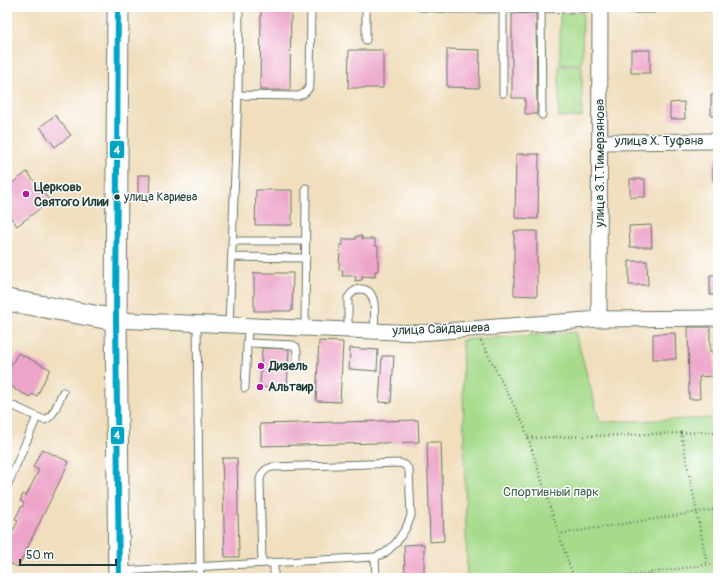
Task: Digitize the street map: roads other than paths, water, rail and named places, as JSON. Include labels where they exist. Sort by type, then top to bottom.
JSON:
[{"type":"main road","points":[[118,7],[116,320],[119,574]]},
{"type":"main road","points":[[7,300],[116,320]]},
{"type":"street","name":"улица З.Т.Тимерзянова","points":[[599,319],[600,8]]},
{"type":"street","name":"улица Х. Туфана","points":[[600,142],[718,141]]},
{"type":"street","name":"улица Сайдашева","points":[[116,320],[419,333],[599,319],[718,318]]},
{"type":"lane","points":[[229,325],[238,95],[239,7]]},
{"type":"lane","points":[[238,95],[298,96],[304,94],[308,90],[310,84],[311,7]]},
{"type":"lane","points":[[366,7],[366,40]]},
{"type":"lane","points":[[420,7],[437,9],[600,8]]},
{"type":"lane","points":[[503,8],[504,92]]},
{"type":"lane","points":[[541,8],[542,115]]},
{"type":"lane","points":[[305,328],[306,188]]},
{"type":"lane","points":[[232,240],[306,242]]},
{"type":"lane","points":[[232,257],[306,258]]},
{"type":"lane","points":[[348,330],[348,298],[351,293],[361,289],[371,293],[374,298],[374,331]]},
{"type":"lane","points":[[197,324],[200,578]]},
{"type":"lane","points":[[245,388],[248,326]]},
{"type":"lane","points":[[248,343],[293,345],[296,347],[297,362]]},
{"type":"lane","points":[[7,403],[44,420],[49,418],[62,392]]},
{"type":"lane","points":[[7,486],[37,417]]},
{"type":"lane","points":[[119,574],[200,566],[262,563],[274,562],[375,557],[385,553],[396,543],[406,528],[411,516],[409,470],[405,465],[400,464],[267,468],[262,472],[260,479],[262,563]]},
{"type":"lane","points":[[375,557],[376,578]]},
{"type":"lane","points":[[274,562],[274,578]]},
{"type":"place","name":"Церковь Святого Илии","points":[[26,194]]},
{"type":"place","name":"улица Кариева","points":[[117,197]]},
{"type":"place","name":"Дизель","points":[[261,366]]},
{"type":"place","name":"Альтаир","points":[[260,387]]},
{"type":"park label","name":"Спортивный парк","points":[[551,492]]}]
